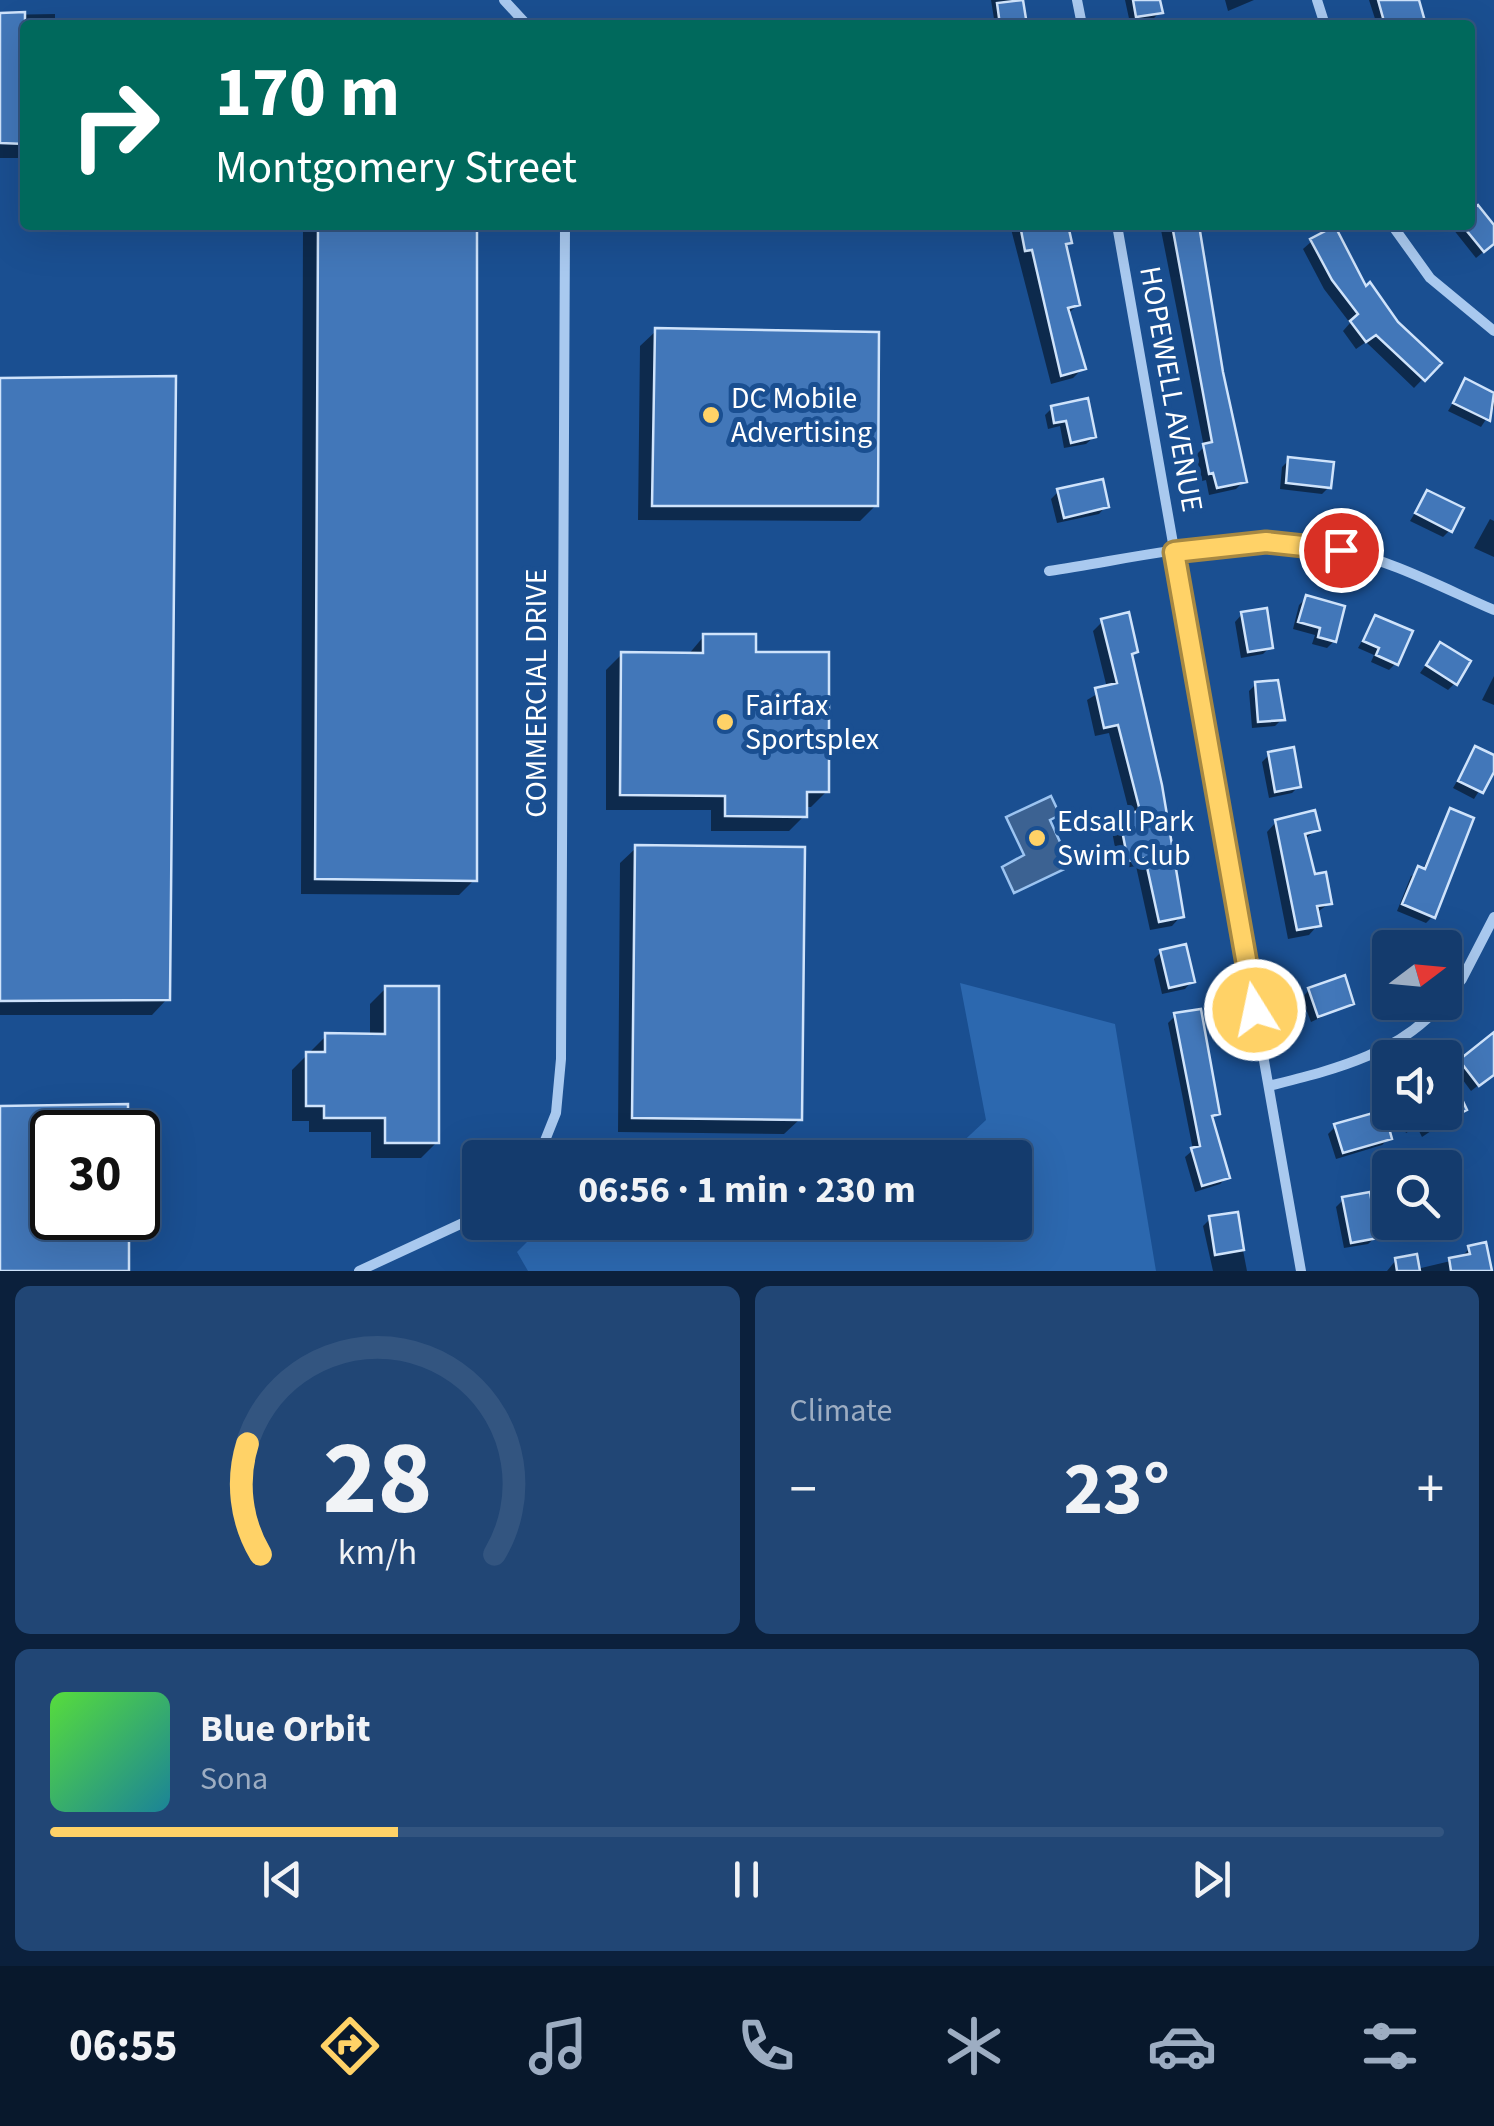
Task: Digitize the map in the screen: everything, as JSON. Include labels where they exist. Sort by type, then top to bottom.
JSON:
[{"type":"street","points":[[504,0],[522,20]]},
{"type":"street","name":"COMMERCIAL DRIVE","points":[[545,1140],[556,1114],[561,1059],[565,230]]},
{"type":"street","name":"HOPEWELL AVENUE","points":[[1118,230],[1302,1271]]},
{"type":"street","points":[[1396,230],[1430,278],[1494,331]]},
{"type":"street","points":[[1049,572],[1266,542],[1341,550],[1494,610]]},
{"type":"street","points":[[1462,979],[1494,917]]},
{"type":"street","points":[[1268,1086],[1326,1072],[1382,1050],[1424,1020]]},
{"type":"street","points":[[359,1271],[462,1222]]},
{"type":"shaded area","name":"Edsall Park Swim Club","points":[[1051,796],[1060,815],[1050,820],[1071,866],[1014,893],[1002,867],[1024,855],[1006,817]]},
{"type":"shaded area","points":[[960,983],[1115,1024],[1156,1271],[528,1271],[517,1252],[529,1240],[1032,1240],[1032,1140],[965,1140],[986,1120]]},
{"type":"building","points":[[1023,0],[1026,20],[999,20],[997,3]]},
{"type":"building","points":[[1133,0],[1160,0],[1163,13],[1136,17]]},
{"type":"building","points":[[1378,0],[1419,0],[1425,20],[1384,20]]},
{"type":"building","points":[[25,12],[25,20],[20,20],[20,144],[0,143],[0,13]]},
{"type":"building","points":[[1478,205],[1494,225],[1494,244],[1484,252],[1466,230],[1475,230]]},
{"type":"building","points":[[318,230],[477,230],[477,881],[315,879]]},
{"type":"building","points":[[1021,230],[1069,230],[1072,243],[1066,244],[1080,305],[1068,308],[1086,369],[1061,376],[1032,250],[1025,251]]},
{"type":"building","points":[[1173,230],[1200,230],[1223,372],[1247,482],[1217,488],[1213,473],[1209,474],[1203,444],[1212,442]]},
{"type":"building","points":[[1327,230],[1337,230],[1366,286],[1370,282],[1398,322],[1442,363],[1425,381],[1376,335],[1366,342],[1350,321],[1358,314],[1332,280],[1310,239]]},
{"type":"building","points":[[655,328],[879,332],[878,506],[652,506]]},
{"type":"building","points":[[176,376],[170,1000],[0,1001],[0,378]]},
{"type":"building","points":[[1465,378],[1494,393],[1490,421],[1453,403]]},
{"type":"building","points":[[1088,398],[1096,437],[1071,443],[1066,421],[1054,423],[1051,406]]},
{"type":"building","points":[[1288,457],[1334,462],[1331,488],[1286,483]]},
{"type":"building","points":[[1103,479],[1109,507],[1064,518],[1057,489]]},
{"type":"building","points":[[1427,490],[1464,508],[1452,532],[1415,513]]},
{"type":"building","points":[[1306,595],[1345,606],[1336,642],[1318,637],[1320,628],[1298,622]]},
{"type":"building","points":[[1267,608],[1273,648],[1248,652],[1241,612]]},
{"type":"building","points":[[1129,612],[1138,652],[1132,654],[1162,785],[1184,917],[1159,922],[1145,858],[1128,861],[1119,815],[1140,811],[1118,725],[1104,728],[1095,688],[1117,683],[1101,619]]},
{"type":"building","points":[[1375,615],[1413,631],[1398,665],[1376,655],[1379,648],[1363,641]]},
{"type":"building","name":"Fairfax Sportsplex","points":[[703,634],[756,634],[756,652],[829,652],[829,792],[807,792],[807,817],[725,816],[725,796],[620,795],[621,652],[703,653]]},
{"type":"building","points":[[1440,642],[1471,661],[1457,685],[1426,665]]},
{"type":"building","points":[[1278,680],[1285,720],[1258,722],[1255,682]]},
{"type":"building","points":[[1475,746],[1494,755],[1494,772],[1483,793],[1458,781]]},
{"type":"building","points":[[1294,747],[1301,787],[1275,792],[1268,752]]},
{"type":"building","points":[[1450,808],[1474,818],[1435,918],[1402,904],[1418,866],[1425,869]]},
{"type":"building","points":[[1315,810],[1320,830],[1305,834],[1315,874],[1326,872],[1332,904],[1317,906],[1321,926],[1297,930],[1275,820]]},
{"type":"building","points":[[635,845],[805,847],[802,1120],[632,1118]]},
{"type":"building","points":[[1186,944],[1195,982],[1169,988],[1160,950]]},
{"type":"building","points":[[1345,975],[1354,1004],[1318,1017],[1308,988]]},
{"type":"building","points":[[385,986],[439,986],[439,1143],[385,1143],[385,1118],[324,1118],[324,1106],[306,1106],[306,1052],[325,1052],[325,1033],[385,1034]]},
{"type":"building","points":[[1201,1009],[1220,1114],[1212,1116],[1230,1178],[1202,1186],[1191,1148],[1200,1146],[1174,1013]]},
{"type":"building","points":[[1494,1032],[1494,1075],[1479,1086],[1462,1064],[1462,1058]]},
{"type":"building","points":[[128,1104],[128,1110],[30,1110],[30,1240],[129,1240],[129,1271],[0,1271],[0,1106]]},
{"type":"building","points":[[1372,1113],[1372,1130],[1390,1130],[1392,1139],[1343,1153],[1334,1124]]},
{"type":"building","points":[[1370,1192],[1372,1239],[1351,1243],[1342,1197]]},
{"type":"building","points":[[1238,1212],[1244,1250],[1215,1255],[1209,1216]]},
{"type":"building","points":[[1486,1242],[1492,1271],[1451,1271],[1449,1258],[1470,1254],[1468,1246]]},
{"type":"building","points":[[1417,1254],[1420,1271],[1397,1271],[1395,1258]]},
{"type":"place","name":"DC Mobile Advertising","points":[[711,415]]},
{"type":"place","name":"Fairfax Sportsplex","points":[[725,722]]},
{"type":"place","name":"Edsall Park Swim Club","points":[[1037,838]]},
{"type":"route","points":[[1255,1010],[1174,552],[1266,542],[1306,543],[1341,550]]}]
